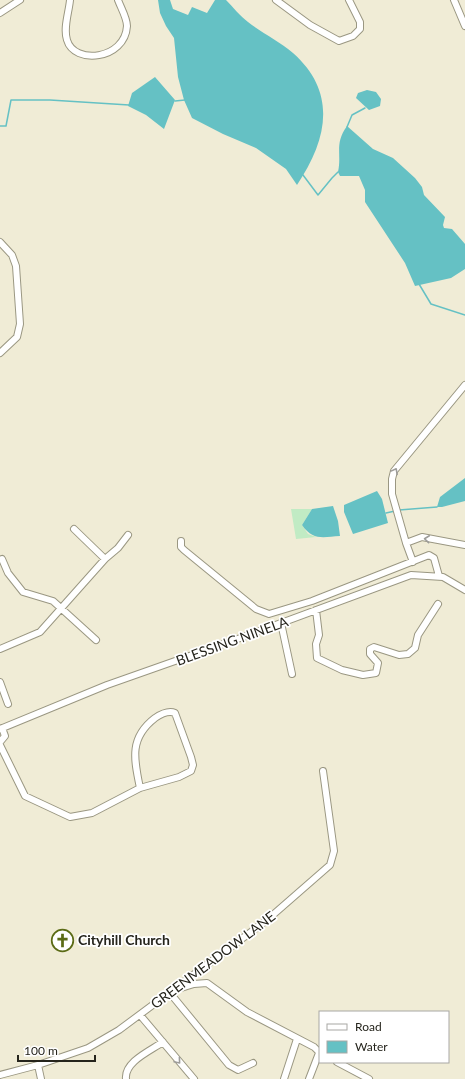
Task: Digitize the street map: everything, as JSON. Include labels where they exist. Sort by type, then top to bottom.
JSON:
[{"type":"street","points":[[0,13],[20,0]]},
{"type":"street","points":[[70,0],[66,32],[67,41],[76,51],[88,55],[108,53],[116,50],[123,41],[127,25],[118,0]]},
{"type":"street","points":[[276,0],[310,25],[339,41],[354,36],[360,29],[360,22],[349,0]]},
{"type":"street","points":[[454,0],[465,26]]},
{"type":"street","points":[[0,242],[12,255],[16,266],[20,330],[11,344],[0,353]]},
{"type":"street","points":[[413,562],[396,511],[391,487],[394,471],[465,385]]},
{"type":"street","points":[[74,529],[105,559]]},
{"type":"street","points":[[0,649],[40,632],[105,559],[118,548],[128,536]]},
{"type":"street","points":[[406,543],[422,538],[465,545]]},
{"type":"street","points":[[181,541],[181,547],[184,550],[256,608],[269,614],[312,601],[413,562],[424,556],[432,556],[439,576]]},
{"type":"street","points":[[2,559],[8,573],[23,592],[53,601],[96,640]]},
{"type":"street","name":"BLESSING NINELA","points":[[1,729],[107,685],[411,575],[439,576],[448,579],[465,590]]},
{"type":"street","points":[[316,610],[319,635],[316,644],[317,658],[342,670],[363,675],[376,673],[378,663],[370,654],[370,649],[374,647],[398,655],[408,654],[415,648],[418,634],[438,604]]},
{"type":"street","points":[[281,623],[292,674]]},
{"type":"street","points":[[0,682],[8,704]]},
{"type":"street","points":[[0,745],[24,795],[66,816],[86,816],[140,788],[179,777],[191,771],[193,764],[175,713],[167,712],[156,718],[137,739],[134,752],[140,788]]},
{"type":"street","points":[[0,742],[5,736],[1,729]]},
{"type":"street","name":"GREENMEADOW LANE","points":[[0,1075],[38,1065],[88,1048],[119,1030],[267,920],[330,865],[334,852],[323,771]]},
{"type":"street","points":[[177,987],[181,988],[194,984],[207,983],[247,1012],[314,1047],[319,1052]]},
{"type":"street","points":[[170,993],[229,1065],[238,1070],[253,1063]]},
{"type":"street","points":[[140,1015],[194,1079]]},
{"type":"street","points":[[284,1079],[297,1039]]},
{"type":"street","points":[[126,1079],[125,1072],[129,1066],[163,1042]]},
{"type":"street","points":[[309,1079],[319,1055]]},
{"type":"street","points":[[339,1063],[370,1079]]},
{"type":"street","points":[[38,1065],[41,1079]]},
{"type":"green space","points":[[291,509],[312,509],[302,525],[308,534],[316,537],[296,539]]},
{"type":"water","points":[[158,0],[170,0],[173,9],[188,15],[192,7],[207,13],[215,0],[226,0],[245,20],[288,49],[307,68],[317,84],[322,100],[323,117],[321,134],[315,151],[297,185],[286,169],[256,148],[223,134],[192,118],[184,100],[178,77],[174,38],[160,13]]},
{"type":"water","points":[[155,77],[175,100],[164,129],[146,115],[128,106],[132,93]]},
{"type":"water","points":[[367,90],[376,92],[381,99],[380,106],[369,110],[356,98],[358,93]]},
{"type":"water","points":[[347,126],[373,149],[393,158],[415,178],[422,187],[424,195],[445,217],[443,225],[444,228],[452,229],[465,244],[465,269],[451,278],[415,286],[405,263],[365,202],[365,190],[359,176],[340,176],[338,172],[339,144],[343,132]]},
{"type":"water","points":[[465,478],[465,501],[437,507],[440,497]]},
{"type":"water","points":[[377,491],[382,499],[388,523],[353,534],[344,512],[344,505]]},
{"type":"water","points":[[333,506],[338,521],[340,536],[314,536],[310,534],[302,525],[312,509]]},
{"type":"waterway","points":[[0,126],[6,126],[11,100],[50,100],[129,105]]},
{"type":"waterway","points":[[175,101],[185,100]]},
{"type":"waterway","points":[[347,127],[352,115],[365,108]]},
{"type":"waterway","points":[[303,175],[318,195],[338,172]]},
{"type":"waterway","points":[[419,284],[431,304],[465,315]]},
{"type":"waterway","points":[[399,510],[437,507]]},
{"type":"waterway","points":[[386,513],[395,511]]},
{"type":"place","name":"Cityhill Church","points":[[63,940]]}]
